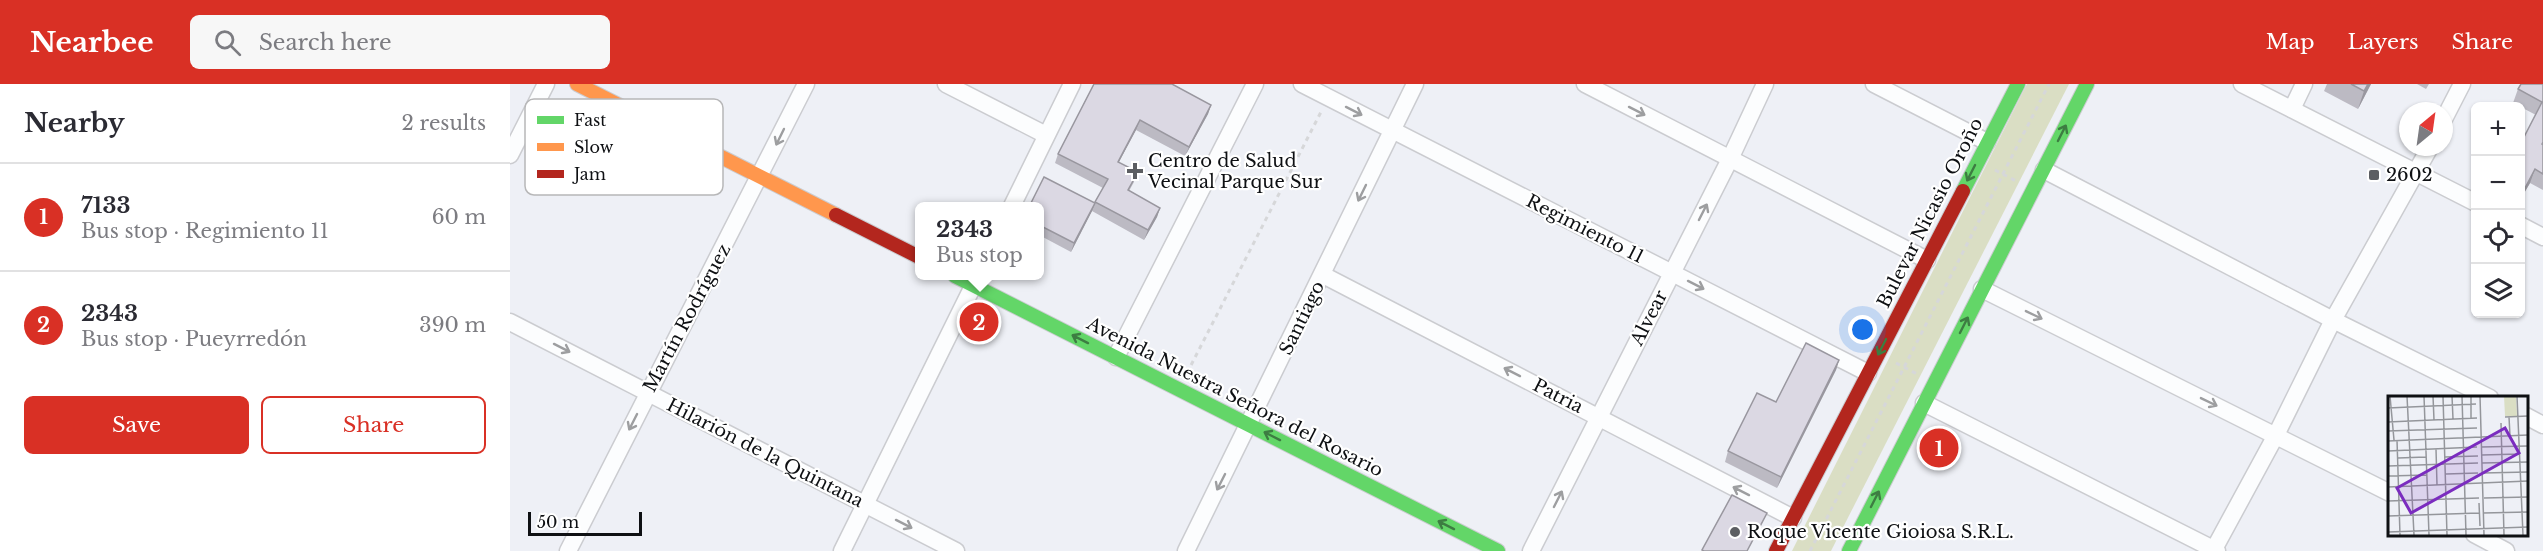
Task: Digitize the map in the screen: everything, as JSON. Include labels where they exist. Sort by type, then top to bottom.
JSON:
[{"type":"main road","points":[[577,84],[607,99]]},
{"type":"main road","name":"Bulevar Nicasio Oroño","points":[[1776,551],[2018,84]]},
{"type":"main road","points":[[1850,550],[2087,84]]},
{"type":"main road","points":[[723,158],[915,255]]},
{"type":"main road","name":"Avenida Nuestra Señora del Rosario","points":[[976,280],[1116,357],[1498,551]]},
{"type":"street","points":[[538,99],[546,84]]},
{"type":"street","name":"Martín Rodríguez","points":[[568,551],[806,84]]},
{"type":"street","points":[[945,84],[1046,135]]},
{"type":"street","points":[[1014,202],[1072,84]]},
{"type":"street","points":[[1116,357],[1255,84]]},
{"type":"street","name":"Regimiento 11","points":[[1302,84],[1868,373]]},
{"type":"street","name":"Santiago","points":[[1186,551],[1250,425],[1415,84]]},
{"type":"street","points":[[1585,84],[1927,260]]},
{"type":"street","name":"Alvear","points":[[1532,551],[1730,159],[1765,84]]},
{"type":"street","points":[[1874,84],[1987,142]]},
{"type":"street","points":[[2242,84],[2471,200]]},
{"type":"street","points":[[2292,109],[2304,84]]},
{"type":"street","points":[[2453,102],[2462,84]]},
{"type":"street","points":[[510,155],[525,125]]},
{"type":"street","points":[[1924,403],[2215,550],[2333,320],[2426,156]]},
{"type":"street","points":[[2044,170],[2333,320],[2486,396]]},
{"type":"street","points":[[2525,228],[2543,237]]},
{"type":"street","name":"Patria","points":[[1323,275],[1793,518]]},
{"type":"street","points":[[842,551],[976,280]]},
{"type":"street","points":[[1982,290],[2388,492]]},
{"type":"street","name":"Hilarión de la Quintana","points":[[510,322],[956,551]]},
{"type":"street","points":[[2528,417],[2543,425]]},
{"type":"street","points":[[2478,536],[2506,551]]},
{"type":"path","points":[[1810,551],[2049,84]]},
{"type":"path","points":[[1178,389],[1328,98]]},
{"type":"path","points":[[1977,160],[2034,190]]},
{"type":"path","points":[[1879,354],[1934,384]]},
{"type":"green space","points":[[2027,84],[2069,84],[1831,551],[1792,551]]},
{"type":"building","points":[[1094,84],[1172,84],[1211,105],[1189,147],[1140,120],[1118,162],[1138,172],[1128,190],[1160,208],[1148,230],[1095,202],[1108,179],[1058,154]]},
{"type":"building","points":[[2351,84],[2368,84],[2364,91]]},
{"type":"building","points":[[2521,84],[2543,84],[2543,174],[2535,169],[2525,188],[2525,135],[2542,102],[2518,89]]},
{"type":"building","points":[[1044,177],[1095,203],[1074,243],[1044,228],[1044,202],[1032,202]]},
{"type":"building","points":[[1806,343],[1839,360],[1781,477],[1728,451],[1757,393],[1776,402]]},
{"type":"building","name":"Roque Vicente Gioiosa S.R.L.","points":[[1732,495],[1767,513],[1747,551],[1702,550]]},
{"type":"traffic: fast","points":[[1963,191],[2018,84]]},
{"type":"traffic: fast","points":[[1849,551],[2087,84]]},
{"type":"traffic: fast","points":[[963,280],[1498,551]]},
{"type":"traffic: slow","points":[[577,84],[607,99]]},
{"type":"traffic: slow","points":[[723,158],[836,215]]},
{"type":"traffic: jam","points":[[1776,551],[1963,191]]},
{"type":"traffic: jam","points":[[836,215],[915,255]]},
{"type":"place","name":"Centro de Salud Vecinal Parque Sur","points":[[1135,171]]},
{"type":"place","name":"2602","points":[[2374,175]]},
{"type":"place","name":"2343","points":[[979,322]]},
{"type":"place","name":"7133","points":[[1939,448]]},
{"type":"place","name":"Roque Vicente Gioiosa S.R.L.","points":[[1735,532]]}]
